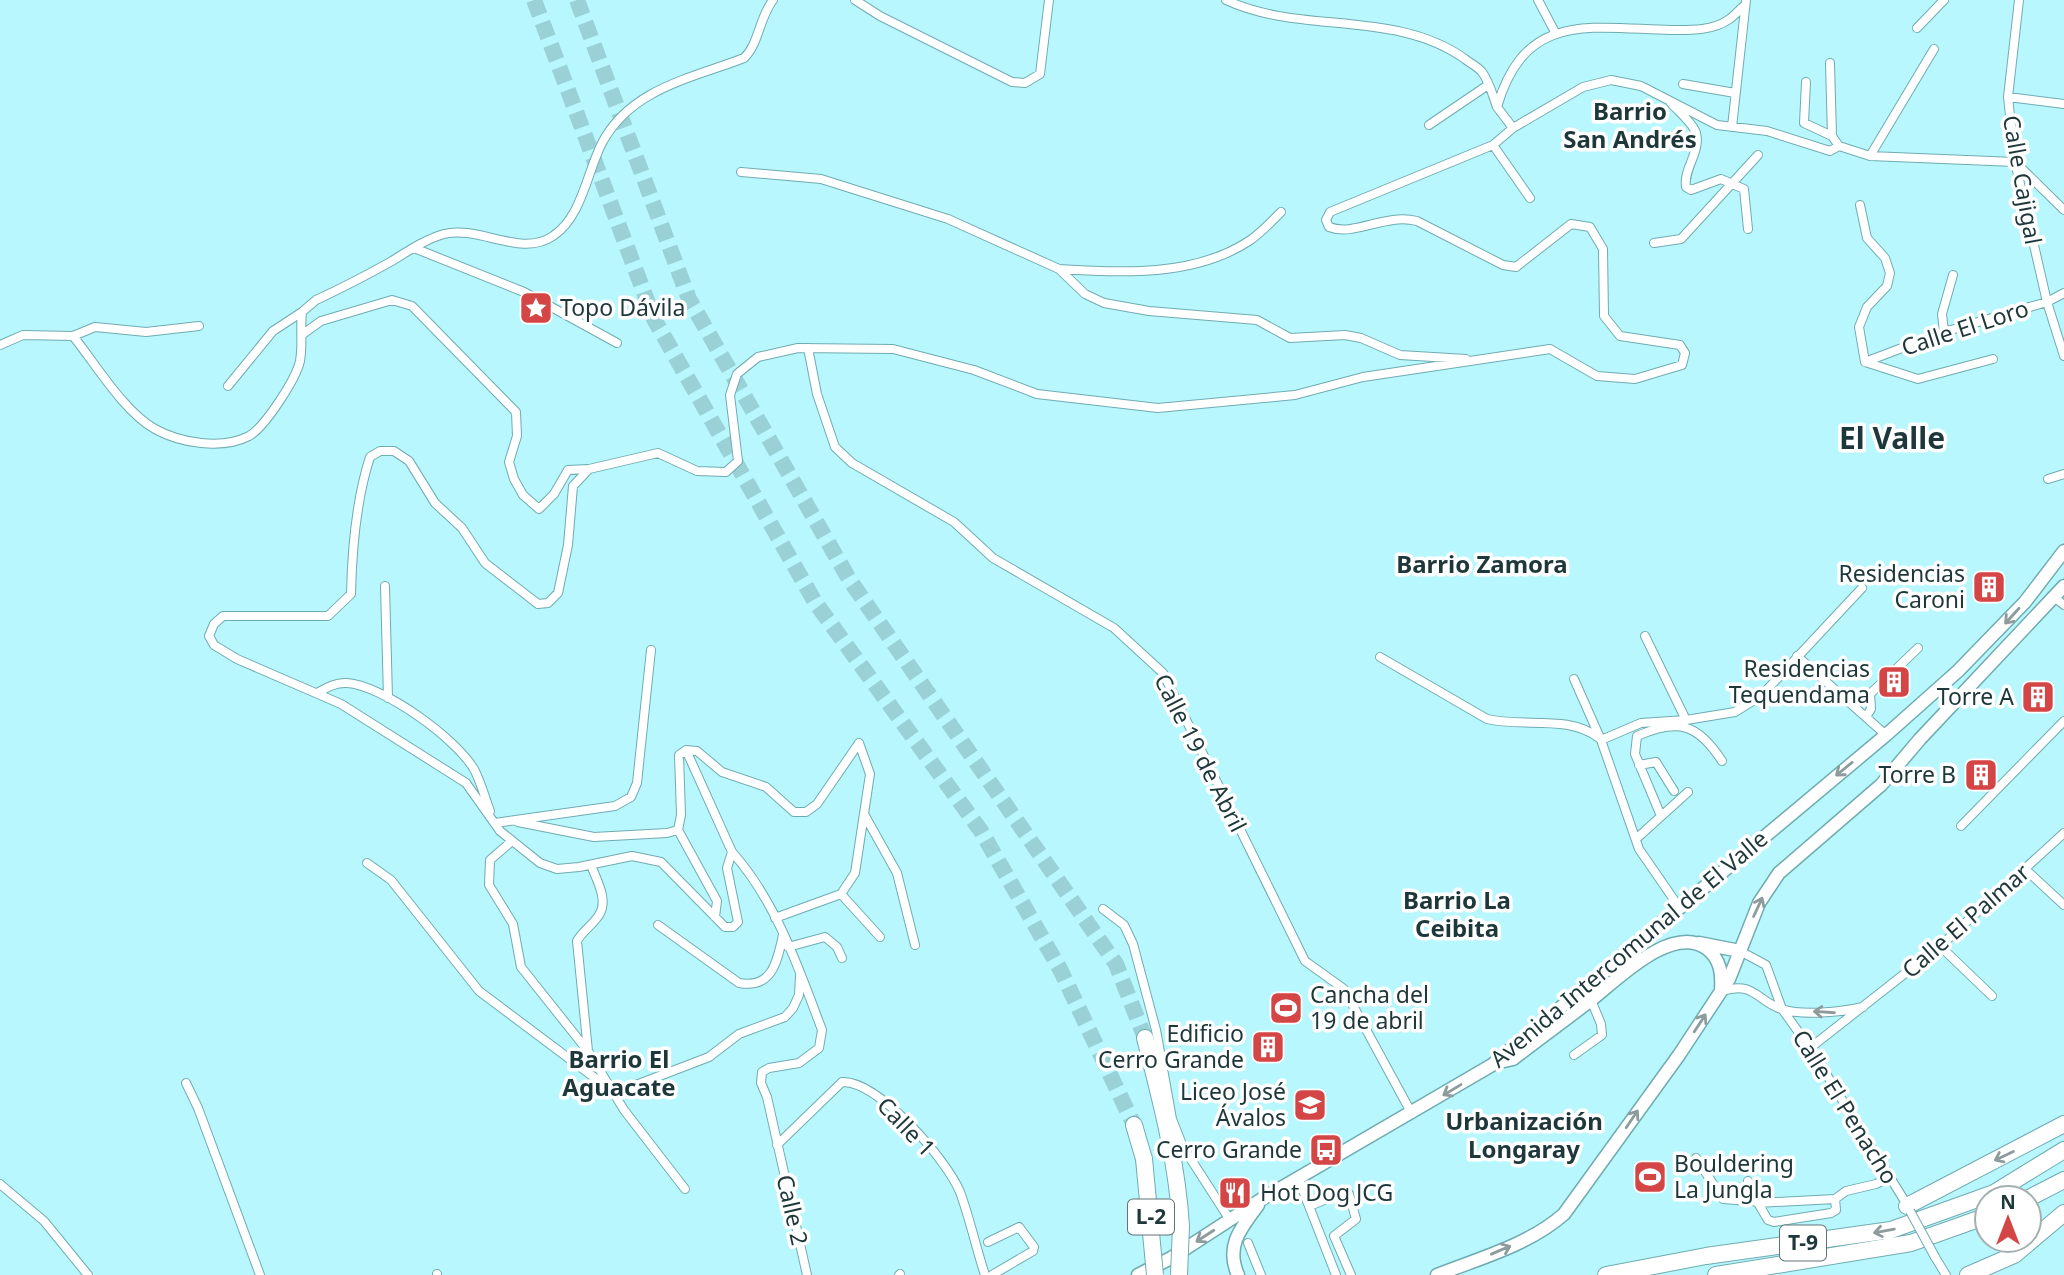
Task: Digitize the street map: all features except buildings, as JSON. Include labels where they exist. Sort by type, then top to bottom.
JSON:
[{"type":"highway","name":"L-2","points":[[1145,1038],[1179,1185],[1179,1275]]},
{"type":"highway","points":[[1909,1208],[2064,1124]]},
{"type":"highway","name":"L-2","points":[[1134,1125],[1144,1159],[1155,1275]]},
{"type":"highway","name":"T-9","points":[[1606,1275],[1706,1256],[1891,1230],[1994,1193],[2064,1150]]},
{"type":"highway","points":[[2043,1191],[2064,1180]]},
{"type":"highway","points":[[1968,1275],[2014,1255],[2064,1213]]},
{"type":"highway","name":"T-9","points":[[1716,1275],[1911,1243],[1973,1221]]},
{"type":"main road","name":"Avenida Intercomunal de El Valle","points":[[1138,1275],[1171,1258],[1262,1199],[1492,1065],[1886,735],[1993,637],[2025,602],[2064,551]]},
{"type":"main road","name":"Avenida Intercomunal de El Valle","points":[[1437,1275],[1547,1229],[1564,1214],[1721,991],[1736,967],[1759,903],[1779,873],[1881,785],[1920,739],[2059,601],[2064,586]]},
{"type":"main road","points":[[1492,1065],[1513,1059],[1654,952],[1679,942],[1696,942],[1740,951]]},
{"type":"main road","points":[[1696,942],[1718,961],[1722,974],[1721,991]]},
{"type":"main road","points":[[1238,1275],[1232,1258],[1236,1236],[1262,1199]]},
{"type":"street","points":[[228,386],[274,331],[316,300],[446,233],[471,233],[525,243],[539,243],[557,234],[574,211],[603,141],[627,112],[669,82],[744,58],[752,51],[761,17],[773,0]]},
{"type":"street","points":[[855,0],[880,16],[1012,82],[1025,83],[1041,74],[1049,0]]},
{"type":"street","points":[[1226,0],[1263,14],[1292,15],[1422,36],[1451,48],[1482,72],[1497,107],[1513,128]]},
{"type":"street","points":[[1538,0],[1556,34]]},
{"type":"street","points":[[1917,28],[1944,0]]},
{"type":"street","name":"Calle Cajigal","points":[[2019,0],[2008,97],[2015,162],[2047,302],[2064,356]]},
{"type":"street","points":[[1497,107],[1507,75],[1529,47],[1556,34],[1583,27],[1696,30],[1727,21],[1745,3]]},
{"type":"street","points":[[1732,127],[1745,3]]},
{"type":"street","points":[[1870,156],[1934,49]]},
{"type":"street","points":[[1830,63],[1832,136]]},
{"type":"street","points":[[303,334],[321,321],[392,300],[412,306],[516,412],[517,436],[509,462],[514,479],[533,506],[539,509],[554,494],[568,470],[589,470],[658,453],[697,471],[726,472],[738,461],[730,395],[737,374],[758,357],[808,348],[893,349],[974,370],[1037,394],[1158,408],[1295,395],[1363,377],[1550,349],[1597,376],[1635,379],[1682,365],[1685,354],[1680,345],[1620,336],[1604,316],[1603,249],[1590,227],[1571,224],[1516,267],[1503,265],[1417,221],[1386,219],[1341,231],[1329,227],[1326,220],[1330,212],[1493,145],[1513,128],[1583,87],[1603,81],[1641,86],[1717,125],[1767,131],[1830,151],[1839,146]]},
{"type":"street","points":[[1806,82],[1804,123],[1832,136],[1839,146],[1870,156],[2015,162],[2064,210]]},
{"type":"street","points":[[1684,84],[1735,93]]},
{"type":"street","points":[[1429,125],[1488,85]]},
{"type":"street","points":[[2008,97],[2064,104]]},
{"type":"street","points":[[1670,100],[1696,132],[1696,148],[1685,181],[1686,187],[1691,190],[1721,179],[1744,189],[1748,229]]},
{"type":"street","points":[[1493,145],[1530,198]]},
{"type":"street","points":[[1654,243],[1681,239],[1758,155]]},
{"type":"street","points":[[741,172],[821,179],[948,219],[1059,269],[1085,294],[1126,309],[1257,320],[1290,338],[1338,335],[1361,338],[1400,355],[1490,360]]},
{"type":"street","points":[[1860,205],[1867,238],[1885,258],[1890,273],[1887,286],[1867,307],[1859,327],[1865,362],[1918,379],[1993,359]]},
{"type":"street","points":[[1059,269],[1141,272],[1205,261],[1248,242],[1281,212]]},
{"type":"street","points":[[414,248],[524,292],[617,343]]},
{"type":"street","points":[[1944,332],[1942,314],[1953,275]]},
{"type":"street","name":"Calle El Loro","points":[[1865,362],[1944,332],[2047,302],[2064,293]]},
{"type":"street","points":[[73,336],[130,408],[153,428],[189,442],[220,442],[250,436],[273,409],[295,376],[303,334],[302,312]]},
{"type":"street","points":[[0,345],[23,335],[73,336],[95,327],[146,332],[199,326]]},
{"type":"street","name":"Calle 19 de Abril","points":[[808,348],[817,394],[835,447],[852,463],[954,522],[993,558],[1114,628],[1163,673],[1305,961],[1345,989],[1412,1114]]},
{"type":"street","points":[[589,470],[573,486],[568,545],[558,593],[548,603],[538,604],[485,563],[462,528],[435,503],[410,461],[394,451],[380,452],[370,457],[365,473],[352,563],[351,594],[328,616],[223,616],[214,624],[209,636],[214,645],[237,659],[317,693],[401,739],[466,783],[496,825],[540,863],[557,869],[632,856],[661,862],[726,927],[733,927],[738,922],[727,868],[732,852]]},
{"type":"street","points":[[2048,479],[2064,474]]},
{"type":"street","points":[[385,586],[388,698]]},
{"type":"street","points":[[1601,740],[1641,723],[1686,720],[1735,712],[1762,695],[1863,588]]},
{"type":"street","points":[[1645,636],[1686,720]]},
{"type":"street","points":[[1866,717],[1871,709],[1870,694],[1918,648]]},
{"type":"street","points":[[496,825],[530,817],[615,806],[631,797],[637,783],[651,650]]},
{"type":"street","points":[[1797,656],[1886,735]]},
{"type":"street","points":[[1380,657],[1487,719],[1505,723],[1576,724],[1601,740]]},
{"type":"street","points":[[1574,679],[1601,740],[1636,839],[1679,907]]},
{"type":"street","points":[[317,693],[344,682],[365,685],[388,698],[456,747],[474,769],[496,825]]},
{"type":"street","points":[[1961,826],[2064,721]]},
{"type":"street","points":[[1661,817],[1639,765],[1634,747],[1637,736],[1655,728],[1690,727],[1709,740],[1722,761]]},
{"type":"street","points":[[715,917],[717,901],[678,830],[681,815],[680,755],[686,750],[697,751],[722,772],[765,787],[794,812],[806,813],[817,804],[859,743],[870,774],[855,873],[841,894],[775,918]]},
{"type":"street","points":[[615,1093],[709,1057],[739,1034],[785,1017],[799,995],[800,973],[783,935],[744,865],[732,852],[686,750]]},
{"type":"street","points":[[1639,765],[1656,762],[1674,791]]},
{"type":"street","points":[[1636,839],[1688,792]]},
{"type":"street","points":[[864,814],[897,873],[915,944]]},
{"type":"street","points":[[515,822],[594,836],[667,833],[678,830]]},
{"type":"street","name":"Calle El Palmar","points":[[1810,1048],[1940,946],[2064,834]]},
{"type":"street","points":[[512,841],[490,860],[489,885],[513,924],[521,967],[588,1051],[652,1148],[685,1189]]},
{"type":"street","points":[[367,863],[391,880],[479,991],[615,1093]]},
{"type":"street","points":[[588,1051],[577,941],[600,914],[603,905],[601,891],[591,865]]},
{"type":"street","points":[[2025,869],[2064,905]]},
{"type":"street","points":[[841,894],[880,937]]},
{"type":"street","points":[[1103,909],[1124,925],[1133,944],[1156,1030],[1172,1119],[1183,1147],[1230,1220]]},
{"type":"street","points":[[658,925],[739,983],[750,985],[775,971],[783,935]]},
{"type":"street","points":[[788,947],[825,937],[837,947],[842,958]]},
{"type":"street","points":[[1940,946],[1992,996]]},
{"type":"street","points":[[1740,951],[1766,965],[1782,1009]]},
{"type":"street","name":"Calle 2","points":[[800,973],[822,1030],[819,1048],[799,1063],[769,1068],[762,1072],[761,1083],[807,1275]]},
{"type":"street","points":[[1721,991],[1744,988],[1782,1009]]},
{"type":"street","points":[[1574,1055],[1602,1035],[1591,1000]]},
{"type":"street","name":"Calle El Palmar","points":[[1782,1009],[1836,1013],[1866,1006]]},
{"type":"street","name":"Calle El Penacho","points":[[1782,1009],[1810,1048],[1909,1208],[1945,1275]]},
{"type":"street","name":"Calle 1","points":[[777,1145],[842,1082],[849,1082],[878,1095],[929,1146],[950,1175],[960,1192],[985,1275]]},
{"type":"street","points":[[186,1083],[198,1108],[260,1275]]},
{"type":"street","points":[[1696,1158],[1723,1199],[1754,1202],[1835,1199],[1846,1191],[1876,1184],[1890,1177]]},
{"type":"street","points":[[1298,1178],[1336,1275]]},
{"type":"street","points":[[1748,1181],[1754,1202],[1771,1222],[1834,1212],[1835,1199]]},
{"type":"street","points":[[0,1184],[44,1221],[88,1275]]},
{"type":"street","points":[[1311,1206],[1340,1193],[1349,1194],[1356,1219],[1334,1236],[1351,1275]]},
{"type":"street","points":[[1790,1201],[1791,1220]]},
{"type":"street","points":[[988,1242],[1019,1227],[1034,1247],[1033,1251],[992,1275]]},
{"type":"street","points":[[1248,1243],[1261,1275]]},
{"type":"tunnel","points":[[534,0],[654,319],[815,602],[981,831],[1060,969],[1134,1125]]},
{"type":"tunnel","points":[[577,0],[689,299],[849,579],[1116,964],[1145,1038]]},
{"type":"place","name":"Topo Dávila","points":[[536,308]]},
{"type":"place","name":"Residencias Caroni","points":[[1989,587]]},
{"type":"place","name":"Residencias Tequendama","points":[[1894,682]]},
{"type":"place","name":"Torre A","points":[[2038,697]]},
{"type":"place","name":"Torre B","points":[[1981,775]]},
{"type":"place","name":"Cancha del 19 de abril","points":[[1286,1008]]},
{"type":"place","name":"Edificio Cerro Grande","points":[[1268,1047]]},
{"type":"place","name":"Liceo José Ávalos","points":[[1310,1105]]},
{"type":"place","name":"Cerro Grande","points":[[1326,1150]]},
{"type":"place","name":"Bouldering La Jungla","points":[[1650,1177]]},
{"type":"place","name":"Hot Dog JCG","points":[[1235,1193]]},
{"type":"district","name":"Barrio San Andrés","points":[[1630,126]]},
{"type":"district","name":"El Valle","points":[[1892,439]]},
{"type":"district","name":"Barrio Zamora","points":[[1482,565]]},
{"type":"district","name":"Barrio La Ceibita","points":[[1457,915]]},
{"type":"district","name":"Barrio El Aguacate","points":[[619,1074]]},
{"type":"district","name":"Urbanización Longaray","points":[[1524,1136]]}]
